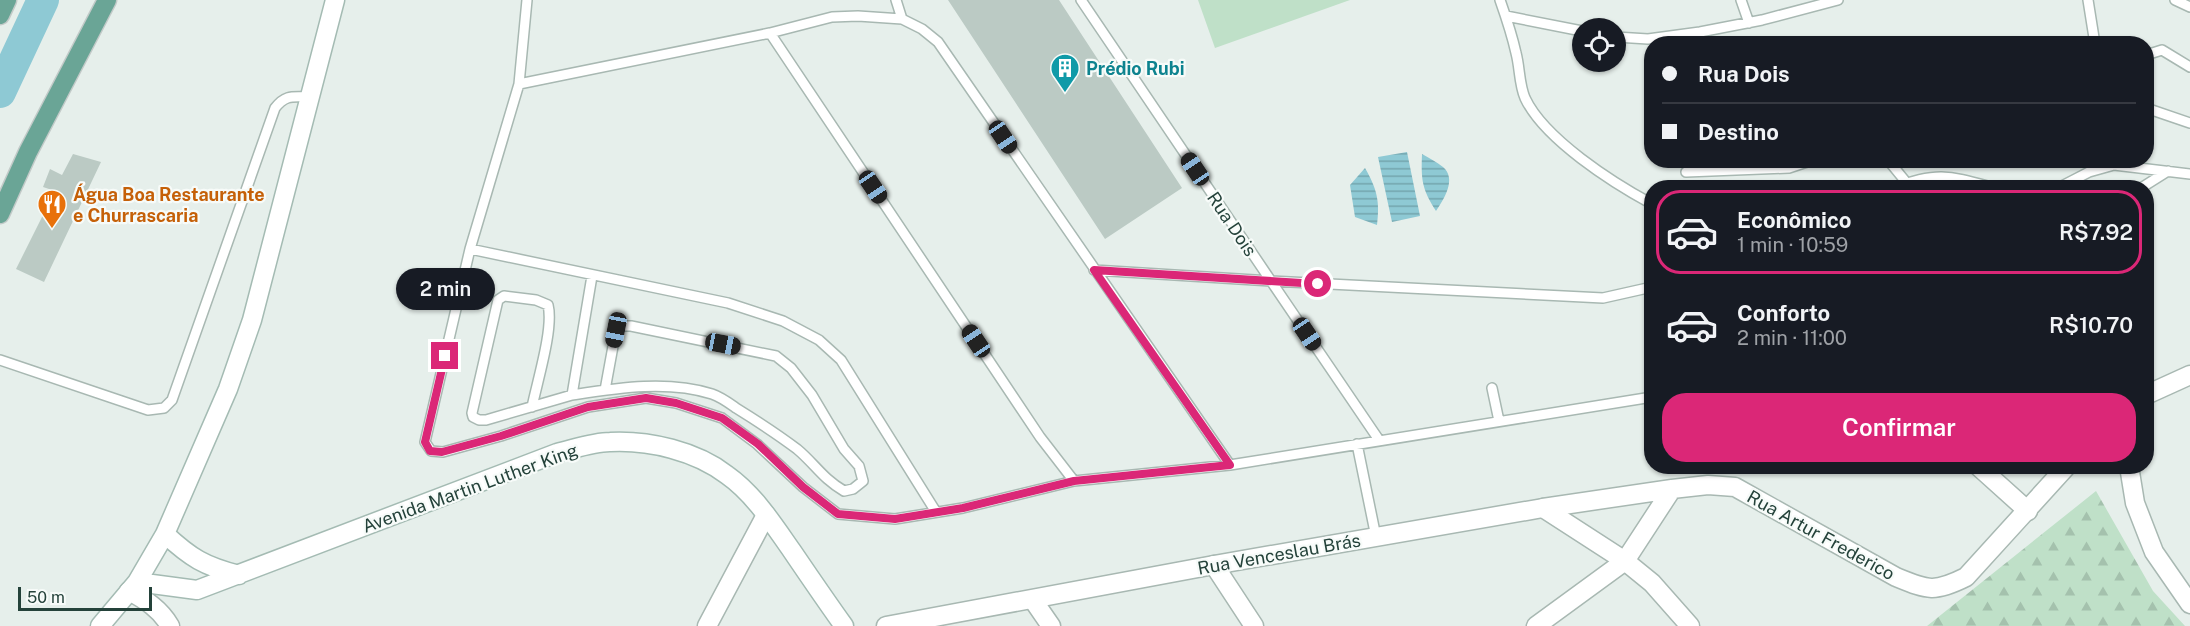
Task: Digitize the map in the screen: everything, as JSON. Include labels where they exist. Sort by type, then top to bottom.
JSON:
[{"type":"main road","points":[[0,15],[7,0]]},
{"type":"main road","points":[[0,214],[28,152],[107,0]]},
{"type":"street","points":[[100,626],[133,586],[165,534],[228,389],[252,320],[335,0]]},
{"type":"street","points":[[2154,391],[2190,375]]},
{"type":"street","name":"Avenida Martin Luther King","points":[[133,586],[197,590],[557,453],[609,442],[659,447],[706,461],[727,474],[744,489],[766,515],[844,626]]},
{"type":"street","points":[[1987,474],[2028,512],[2060,474]]},
{"type":"street","points":[[2130,474],[2135,503],[2154,552],[2190,603]]},
{"type":"street","name":"Rua Artur Frederico","points":[[1672,489],[1708,485],[1735,487],[1896,577],[1934,589],[1948,586],[1966,577],[2028,512]]},
{"type":"street","points":[[1536,626],[1625,561],[1672,489]]},
{"type":"street","name":"Rua Venceslau Brás","points":[[886,626],[1214,565],[1544,508],[1672,489]]},
{"type":"street","points":[[1544,508],[1625,561],[1652,583],[1690,626]]},
{"type":"street","points":[[707,626],[766,515]]},
{"type":"street","points":[[165,534],[197,561],[239,575]]},
{"type":"street","points":[[1214,565],[1254,626]]},
{"type":"street","points":[[133,586],[164,616],[170,626]]},
{"type":"street","points":[[1033,600],[1051,626]]},
{"type":"lane","points":[[527,0],[519,84],[470,249],[425,442],[430,451],[442,452],[501,436],[588,407],[646,398],[676,403],[722,418],[758,444],[803,487],[838,514],[895,519],[1074,481],[1230,465],[1644,398]]},
{"type":"lane","points":[[896,0],[902,19]]},
{"type":"lane","name":"Rua Dois","points":[[1081,0],[1379,440]]},
{"type":"lane","points":[[1500,0],[1517,54],[1525,98],[1539,119],[1591,166],[1644,199]]},
{"type":"lane","points":[[1741,0],[1749,23]]},
{"type":"lane","points":[[1670,36],[1749,23],[1838,0]]},
{"type":"lane","points":[[2088,0],[2094,36]]},
{"type":"lane","points":[[2175,0],[2190,7]]},
{"type":"lane","points":[[1506,16],[1572,29]]},
{"type":"lane","points":[[519,84],[770,33],[832,17],[902,19],[922,29],[938,42],[1230,465]]},
{"type":"lane","points":[[770,33],[1040,437],[1074,481]]},
{"type":"lane","points":[[1626,38],[1644,39]]},
{"type":"lane","points":[[2154,52],[2162,50],[2190,67]]},
{"type":"lane","points":[[0,360],[148,410],[164,408],[172,400],[275,108],[281,100],[289,96],[310,97]]},
{"type":"lane","points":[[2154,111],[2190,123]]},
{"type":"lane","points":[[1686,172],[1789,168]]},
{"type":"lane","points":[[1895,168],[1904,180]]},
{"type":"lane","points":[[2074,180],[2100,168]]},
{"type":"lane","points":[[2148,168],[2190,174]]},
{"type":"lane","points":[[2154,180],[2168,171]]},
{"type":"lane","points":[[1914,180],[1931,176],[1949,176],[1964,180]]},
{"type":"lane","points":[[470,249],[728,303],[783,321],[819,340],[841,360],[936,512]]},
{"type":"lane","points":[[1094,270],[1603,298],[1644,289]]},
{"type":"lane","points":[[572,395],[592,276]]},
{"type":"lane","points":[[532,407],[547,335],[548,305],[536,300],[504,296],[498,300],[472,413],[473,417],[486,420],[532,407],[572,395],[605,390],[625,386],[681,387],[714,394],[774,432],[808,458],[830,483],[844,491],[853,489],[863,481],[859,466],[844,449],[812,395],[791,368],[776,356],[735,346],[621,326],[616,330],[605,390]]},
{"type":"lane","points":[[1492,388],[1499,421]]},
{"type":"lane","points":[[1357,444],[1376,537]]},
{"type":"green space","points":[[1198,0],[1350,0],[1215,48]]},
{"type":"green space","points":[[2096,491],[2153,591],[2185,626],[1927,626]]},
{"type":"water","points":[[1407,152],[1420,216],[1392,222],[1378,157]]},
{"type":"water","points":[[1422,154],[1443,167],[1449,177],[1448,189],[1436,211],[1423,184]]},
{"type":"water","points":[[1365,168],[1377,195],[1377,225],[1355,217],[1350,185]]},
{"type":"building","name":"Prédio Rubi","points":[[948,0],[1059,0],[1182,188],[1105,239]]},
{"type":"building","name":"Água Boa Restaurante e Churrascaria","points":[[73,154],[101,162],[44,282],[16,269],[55,191],[43,187],[50,169],[62,175]]},
{"type":"waterway","points":[[0,92],[43,0]]},
{"type":"place","name":"Prédio Rubi","points":[[1065,94]]},
{"type":"place","name":"Água Boa Restaurante e Churrascaria","points":[[52,230]]},
{"type":"route","points":[[445,356],[425,442],[430,451],[442,452],[501,436],[588,407],[646,398],[676,403],[722,418],[758,444],[803,487],[838,514],[895,519],[963,508],[1074,481],[1230,465],[1094,270],[1318,284]]}]
